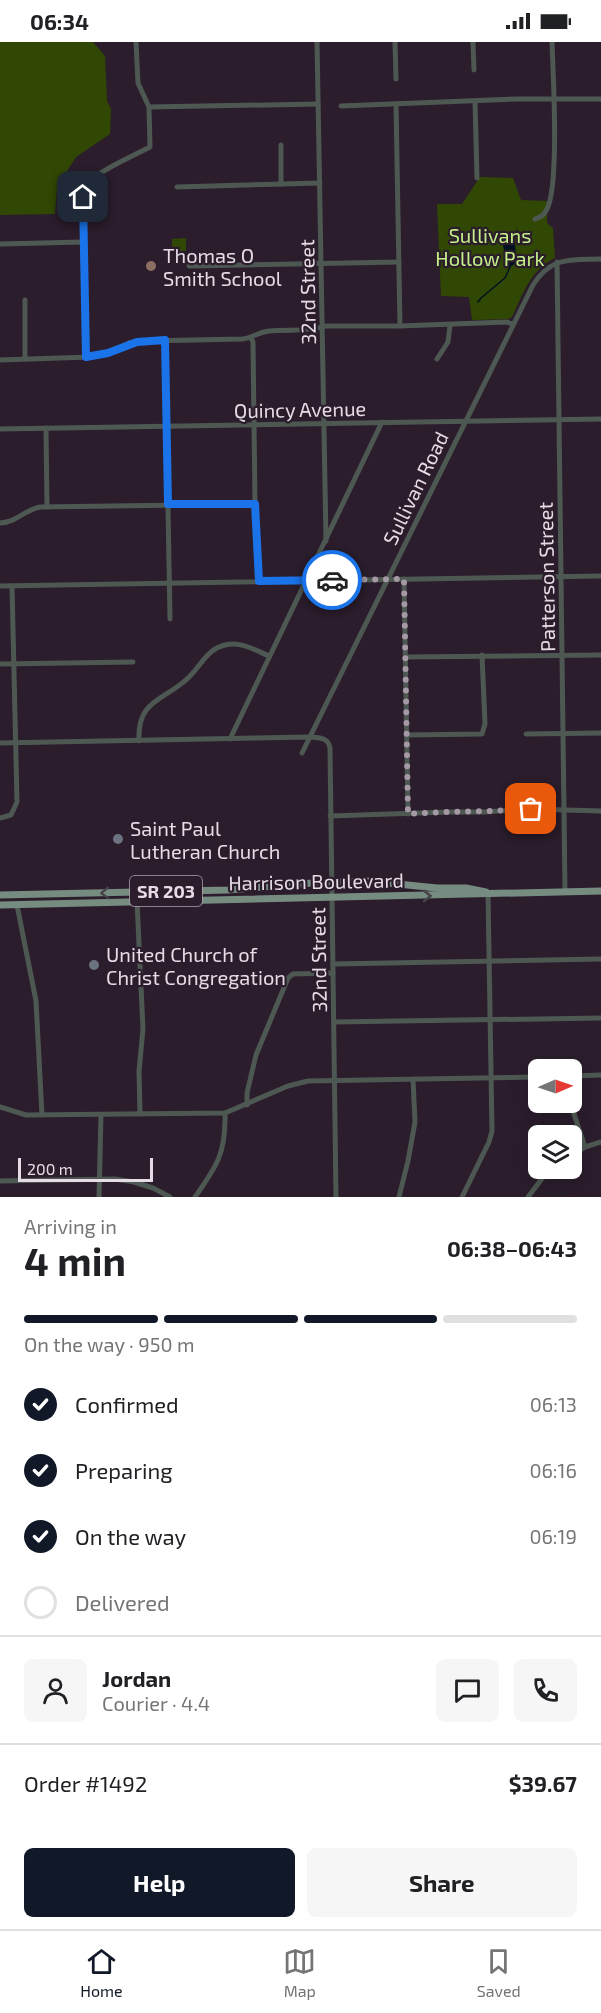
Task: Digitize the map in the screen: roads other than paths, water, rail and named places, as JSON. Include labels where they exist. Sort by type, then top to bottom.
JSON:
[{"type":"main road","name":"Harrison Boulevard","points":[[0,895],[228,890],[331,882],[376,882],[437,888],[466,888],[488,893]]},
{"type":"main road","name":"Harrison Boulevard","points":[[0,905],[601,891]]},
{"type":"street","points":[[86,357],[83,197],[89,182],[98,175],[150,147],[149,107],[138,83],[136,42]]},
{"type":"street","name":"32nd Street","points":[[317,42],[326,541]]},
{"type":"street","points":[[395,42],[396,79]]},
{"type":"street","points":[[473,42],[474,70]]},
{"type":"street","points":[[535,219],[541,217],[547,210],[553,183],[552,42]]},
{"type":"street","points":[[341,106],[601,99]]},
{"type":"street","points":[[475,101],[477,178]]},
{"type":"street","points":[[149,107],[318,104]]},
{"type":"street","points":[[396,104],[400,326]]},
{"type":"street","points":[[281,145],[281,184]]},
{"type":"street","points":[[177,187],[320,183]]},
{"type":"street","points":[[0,244],[83,242]]},
{"type":"street","points":[[557,262],[601,259]]},
{"type":"street","points":[[189,266],[399,262]]},
{"type":"street","name":"Sullivan Road","points":[[302,753],[512,324],[543,271],[557,262]]},
{"type":"street","name":"Patterson Street","points":[[557,262],[565,891]]},
{"type":"street","points":[[25,300],[25,359]]},
{"type":"street","points":[[0,360],[86,357],[108,353],[137,342],[251,338],[256,334],[269,331],[317,329],[327,326],[507,322],[512,324]]},
{"type":"street","points":[[437,359],[448,342],[450,325]]},
{"type":"street","points":[[251,338],[254,342],[255,504],[259,581]]},
{"type":"street","points":[[165,340],[170,619]]},
{"type":"street","name":"Quincy Avenue","points":[[0,429],[601,419]]},
{"type":"street","points":[[230,739],[382,422]]},
{"type":"street","points":[[46,428],[47,507]]},
{"type":"street","points":[[0,523],[15,520],[36,508],[47,507],[255,504]]},
{"type":"street","points":[[0,586],[601,576]]},
{"type":"street","points":[[404,579],[408,814]]},
{"type":"street","points":[[0,818],[11,815],[17,802],[12,586]]},
{"type":"street","points":[[139,741],[140,725],[148,707],[187,679],[214,649],[239,644],[269,656]]},
{"type":"street","points":[[406,735],[482,734],[485,724],[482,655]]},
{"type":"street","points":[[406,657],[601,655]]},
{"type":"street","points":[[0,664],[133,662]]},
{"type":"street","points":[[526,734],[601,733]]},
{"type":"street","points":[[0,743],[309,737]]},
{"type":"street","name":"32nd Street","points":[[309,737],[324,739],[329,745],[336,1197]]},
{"type":"street","points":[[330,816],[531,809],[564,812],[601,811]]},
{"type":"street","points":[[462,1197],[489,1142],[493,1117],[488,893]]},
{"type":"street","points":[[137,901],[143,1029],[139,1071],[140,1114]]},
{"type":"street","points":[[17,905],[36,1001],[42,1115]]},
{"type":"street","points":[[333,964],[601,959]]},
{"type":"street","points":[[247,1105],[247,1093],[256,1055],[288,978],[293,974],[333,973]]},
{"type":"street","points":[[334,1022],[601,1018]]},
{"type":"street","points":[[582,1076],[601,1076]]},
{"type":"street","points":[[0,1107],[26,1115],[225,1113],[288,1086],[308,1081],[528,1077]]},
{"type":"street","points":[[399,1197],[415,1122],[413,1079]]},
{"type":"street","points":[[195,1197],[212,1173],[221,1155],[225,1113]]},
{"type":"street","points":[[573,1113],[585,1147]]},
{"type":"street","points":[[99,1197],[100,1115]]},
{"type":"street","points":[[582,1149],[601,1142]]},
{"type":"street","points":[[0,1181],[115,1179],[153,1188],[170,1197]]},
{"type":"street","points":[[528,1197],[542,1179]]},
{"type":"water","points":[[511,237],[515,240],[516,263],[510,267],[504,263],[503,245]]},
{"type":"waterway","points":[[514,238],[517,230]]},
{"type":"waterway","points":[[478,302],[505,278],[510,267]]},
{"type":"place","name":"Thomas O Smith School","points":[[151,266]]},
{"type":"place","name":"Saint Paul Lutheran Church","points":[[118,839]]},
{"type":"place","name":"United Church of Christ Congregation","points":[[94,965]]},
{"type":"park label","name":"Sullivans Hollow Park","points":[[490,246]]}]
